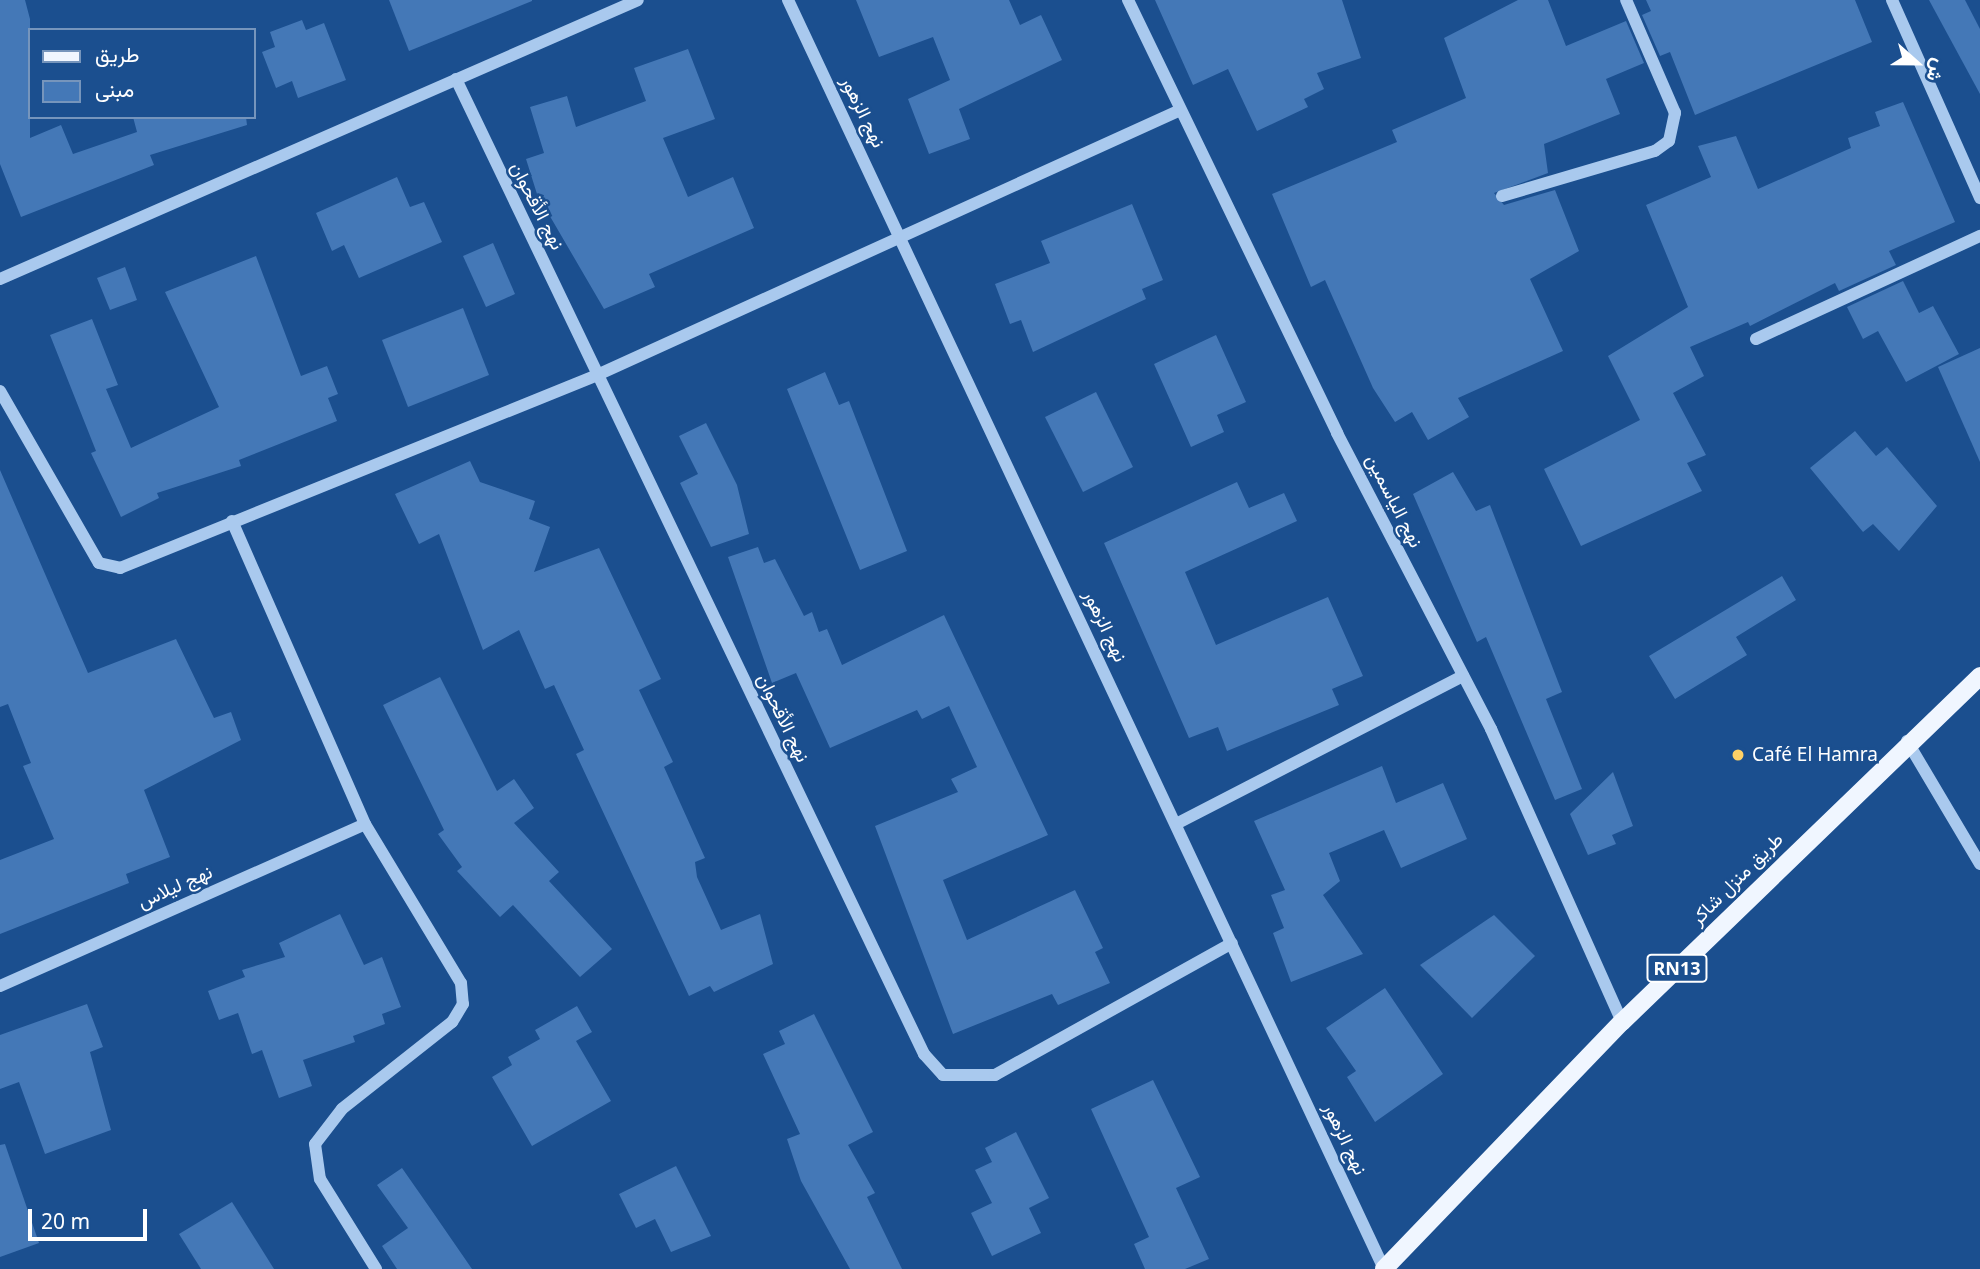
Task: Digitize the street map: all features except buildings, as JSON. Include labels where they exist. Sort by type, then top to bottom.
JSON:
[{"type":"main road","name":"طريق منزل شاكر","points":[[1384,1269],[1622,1022],[1907,741],[1980,676]]},
{"type":"street","points":[[0,279],[638,0]]},
{"type":"street","name":"نهج الزهور","points":[[788,0],[1384,1269]]},
{"type":"street","name":"نهج الياسمين","points":[[1128,0],[1178,111],[1463,676],[1622,1022]]},
{"type":"street","points":[[1502,196],[1655,151],[1669,141],[1675,113],[1626,0]]},
{"type":"street","points":[[1892,0],[1980,198]]},
{"type":"street","name":"نهج الأقحوان","points":[[456,79],[595,376],[924,1054],[943,1075],[995,1075],[1232,943]]},
{"type":"street","points":[[0,391],[99,563],[120,568],[140,563],[232,521],[595,376],[900,234],[1178,111]]},
{"type":"street","points":[[1756,339],[1980,236]]},
{"type":"street","points":[[232,521],[365,824],[461,983],[463,1004],[452,1022],[322,1128],[315,1144],[320,1179],[376,1269]]},
{"type":"street","points":[[1176,824],[1463,676]]},
{"type":"street","points":[[1907,741],[1980,864]]},
{"type":"street","name":"نهج ليلاس","points":[[0,986],[365,824]]},
{"type":"place","name":"Café El Hamra","points":[[1738,755]]}]
